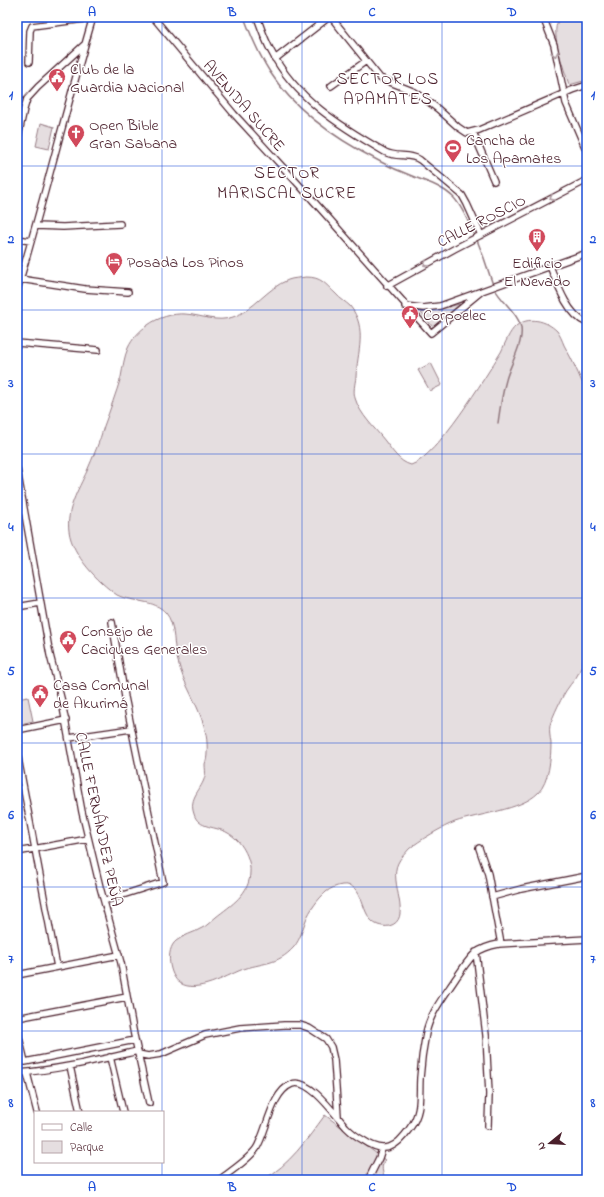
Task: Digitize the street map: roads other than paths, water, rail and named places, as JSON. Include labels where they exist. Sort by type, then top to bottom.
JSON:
[{"type":"street","name":"AVENIDA SUCRE","points":[[154,17],[225,104],[301,187],[387,286],[431,333],[482,291]]},
{"type":"street","points":[[257,17],[275,59],[300,93],[346,129],[386,153],[395,156],[418,158],[458,191],[467,204],[477,237]]},
{"type":"street","points":[[275,59],[330,17],[380,78],[415,92],[432,103],[467,133],[473,132],[564,93],[587,85]]},
{"type":"street","points":[[544,17],[554,45],[566,103],[587,152]]},
{"type":"street","points":[[17,290],[93,18],[32,26],[30,31],[29,62]]},
{"type":"street","points":[[17,142],[27,99],[85,44]]},
{"type":"street","points":[[331,86],[366,61]]},
{"type":"street","points":[[473,132],[494,181]]},
{"type":"street","name":"CALLE ROSCIO","points":[[387,286],[587,180]]},
{"type":"street","points":[[36,226],[63,227],[120,224]]},
{"type":"street","points":[[17,239],[31,242]]},
{"type":"street","points":[[405,306],[432,308],[587,253]]},
{"type":"street","points":[[550,266],[569,306],[578,318],[587,323]]},
{"type":"street","points":[[20,276],[85,289],[128,292]]},
{"type":"street","points":[[17,343],[98,350]]},
{"type":"street","name":"CALLE FERNÁNDEZ PEÑA","points":[[17,469],[18,483],[40,603],[51,660],[66,720],[88,839],[119,955],[135,1040],[149,1103]]},
{"type":"street","points":[[17,607],[40,603]]},
{"type":"street","points":[[104,902],[163,882],[131,729],[112,622]]},
{"type":"street","points":[[17,730],[66,720]]},
{"type":"street","points":[[69,738],[131,729]]},
{"type":"street","points":[[17,752],[57,967]]},
{"type":"street","points":[[17,852],[88,839]]},
{"type":"street","points":[[479,848],[488,874],[501,944]]},
{"type":"street","points":[[492,897],[521,889],[587,876]]},
{"type":"street","points":[[219,1180],[246,1159],[256,1148],[278,1098],[289,1085],[297,1083],[307,1087],[319,1096],[348,1129],[359,1138],[376,1148],[389,1148],[402,1138],[412,1126],[416,1117],[420,1104],[420,1079],[426,1032],[429,1021],[452,985],[476,952],[487,947],[501,944],[587,938]]},
{"type":"street","points":[[476,952],[485,1023],[488,1126]]},
{"type":"street","points":[[17,974],[119,955]]},
{"type":"street","points":[[17,1018],[127,997]]},
{"type":"street","points":[[17,1073],[27,1073],[70,1066],[138,1052],[142,1055],[154,1055],[205,1035],[240,1028],[284,1024],[300,1025],[309,1028],[326,1039],[331,1047],[334,1060],[338,1116]]},
{"type":"street","points":[[17,1029],[25,1062],[135,1040]]},
{"type":"street","points":[[110,1057],[123,1111]]},
{"type":"street","points":[[70,1066],[80,1111]]},
{"type":"street","points":[[27,1073],[37,1111]]},
{"type":"street","points":[[368,1180],[382,1149]]},
{"type":"waterway","points":[[244,17],[262,59],[270,72],[280,86],[305,112],[348,144],[383,163],[428,182],[449,193],[466,216],[475,237]]},
{"type":"waterway","points":[[477,240],[493,285]]},
{"type":"waterway","points":[[495,289],[518,319],[521,330],[519,345],[508,374],[501,401],[498,423]]},
{"type":"place","name":"Club de la Guardia Nacional","points":[[57,92]]},
{"type":"place","name":"Open Bible Gran Sabana","points":[[76,148]]},
{"type":"place","name":"Cancha de Los Apamates","points":[[453,163]]},
{"type":"place","name":"Edificio El Nevado","points":[[537,252]]},
{"type":"place","name":"Posada Los Pinos","points":[[114,276]]},
{"type":"place","name":"Corpoelec","points":[[410,329]]},
{"type":"place","name":"Consejo de Caciques Generales","points":[[68,654]]},
{"type":"place","name":"Casa Comunal de Akurimá","points":[[40,708]]},
{"type":"district","name":"SECTOR LOS APAMATES","points":[[388,88]]},
{"type":"district","name":"SECTOR MARISCAL SUCRE","points":[[287,182]]}]
